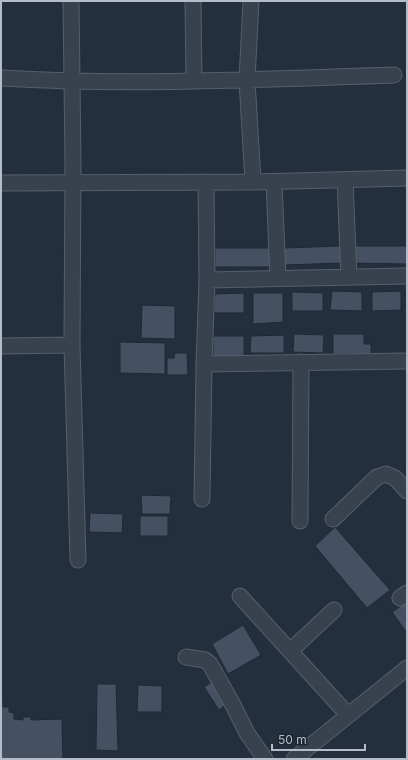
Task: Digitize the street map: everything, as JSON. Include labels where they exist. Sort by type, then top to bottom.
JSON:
[{"type":"street","points":[[71,1],[73,183],[72,345],[78,560]]},
{"type":"street","points":[[193,1],[194,81]]},
{"type":"street","points":[[251,1],[247,80],[253,182]]},
{"type":"street","points":[[1,78],[72,82],[247,80],[394,75]]},
{"type":"street","points":[[1,183],[274,182],[407,178]]},
{"type":"street","points":[[345,180],[349,277]]},
{"type":"street","points":[[202,499],[207,280],[206,182]]},
{"type":"street","points":[[274,182],[278,278]]},
{"type":"street","points":[[207,280],[407,276]]},
{"type":"street","points":[[1,346],[72,345]]},
{"type":"street","points":[[204,364],[407,361]]},
{"type":"street","points":[[300,362],[300,521]]},
{"type":"street","points":[[333,519],[377,477],[386,474],[395,478],[407,490]]},
{"type":"street","points":[[240,596],[348,715]]},
{"type":"street","points":[[290,651],[334,610]]},
{"type":"street","points":[[186,657],[205,660],[210,664],[247,734],[265,759]]},
{"type":"street","points":[[294,759],[407,668]]},
{"type":"building","points":[[341,246],[342,263],[284,265],[284,248]]},
{"type":"building","points":[[351,246],[407,246],[407,264],[350,263]]},
{"type":"building","points":[[215,248],[273,248],[273,267],[215,267]]},
{"type":"building","points":[[332,291],[362,292],[362,311],[330,310]]},
{"type":"building","points":[[401,291],[401,310],[372,311],[372,292]]},
{"type":"building","points":[[292,292],[323,293],[323,311],[292,311]]},
{"type":"building","points":[[244,293],[244,313],[214,313],[215,294]]},
{"type":"building","points":[[253,293],[283,293],[283,322],[253,324]]},
{"type":"building","points":[[142,305],[175,306],[175,339],[141,338]]},
{"type":"building","points":[[294,334],[324,335],[323,353],[293,352]]},
{"type":"building","points":[[333,334],[364,334],[364,344],[371,344],[371,354],[333,354]]},
{"type":"building","points":[[284,335],[284,353],[250,353],[251,336]]},
{"type":"building","points":[[213,336],[244,336],[244,357],[213,356]]},
{"type":"building","points":[[120,342],[165,343],[165,374],[120,373]]},
{"type":"building","points":[[175,353],[187,353],[188,375],[167,375],[167,358],[174,358]]},
{"type":"building","points":[[141,495],[171,496],[170,514],[142,514]]},
{"type":"building","points":[[90,513],[123,514],[122,533],[89,532]]},
{"type":"building","points":[[140,516],[168,516],[168,536],[140,536]]},
{"type":"building","points":[[335,527],[390,590],[367,608],[315,546]]},
{"type":"building","points":[[407,602],[407,633],[392,612]]},
{"type":"building","points":[[243,625],[261,655],[228,674],[212,644]]},
{"type":"building","points":[[216,679],[230,701],[219,710],[204,687]]},
{"type":"building","points":[[97,684],[116,684],[118,751],[96,750]]},
{"type":"building","points":[[138,685],[162,686],[162,712],[137,712]]},
{"type":"building","points":[[1,700],[3,700],[3,707],[9,707],[9,712],[14,713],[14,719],[23,720],[23,717],[31,717],[31,720],[62,719],[63,759],[1,759]]}]
